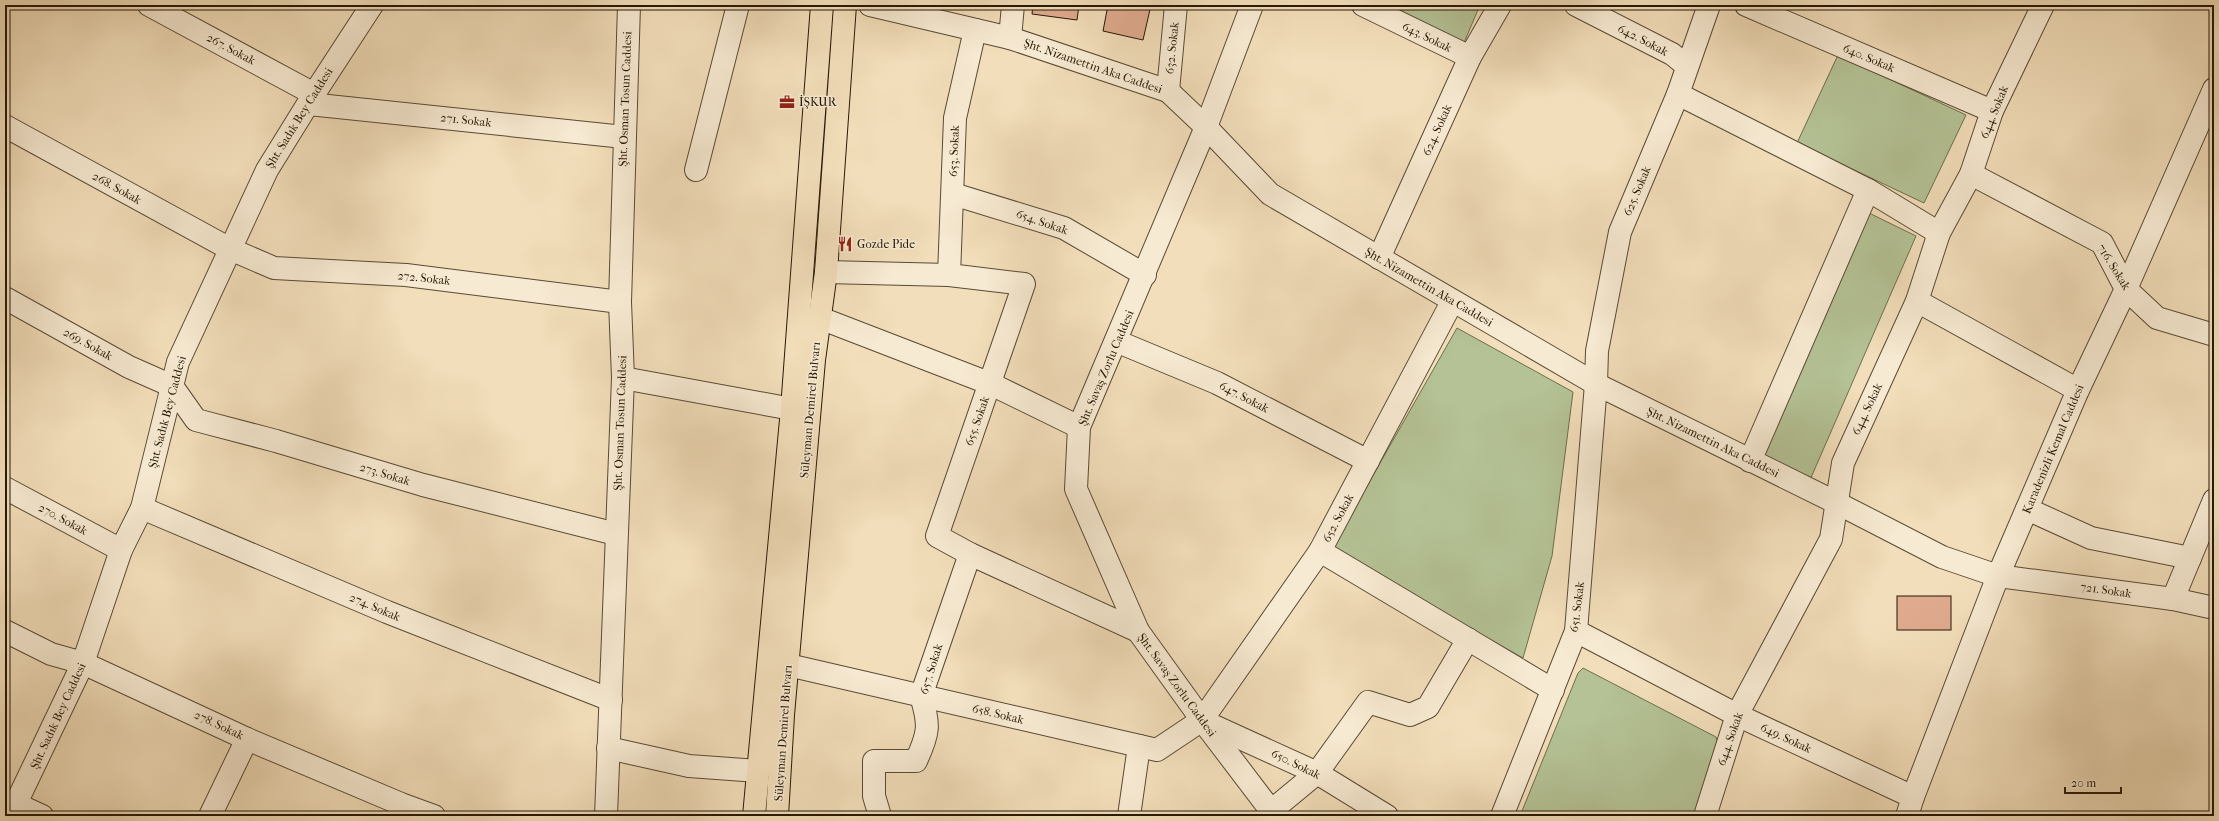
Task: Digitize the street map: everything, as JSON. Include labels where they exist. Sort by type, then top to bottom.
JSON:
[{"type":"main road","name":"Süleyman Demirel Bulvarı","points":[[754,816],[792,410],[822,5]]},
{"type":"main road","name":"Süleyman Demirel Bulvarı","points":[[777,816],[788,665],[814,360],[826,272],[845,5]]},
{"type":"street","name":"267. Sokak","points":[[149,5],[311,99]]},
{"type":"street","name":"Şht. Sadık Bey Caddesi","points":[[13,810],[83,663],[121,550],[142,508],[178,362],[267,170],[372,5]]},
{"type":"street","name":"Şht. Osman Tosun Caddesi","points":[[606,816],[623,378],[620,302],[629,5]]},
{"type":"street","points":[[696,170],[738,5]]},
{"type":"street","name":"Şht. Nizamettin Aka Caddesi","points":[[870,5],[1010,38],[1168,92],[1206,127],[1270,194],[1452,302],[1596,384],[1750,461],[1837,502],[1942,558],[1998,576]]},
{"type":"street","points":[[1010,38],[1014,5]]},
{"type":"street","name":"632. Sokak","points":[[1168,92],[1176,5]]},
{"type":"street","name":"Şht. Savaş Zorlu Caddesi","points":[[1252,5],[1206,127],[1080,427],[1076,489],[1138,631],[1202,720],[1273,813]]},
{"type":"street","name":"643. Sokak","points":[[1362,5],[1470,58]]},
{"type":"street","name":"624. Sokak","points":[[1379,258],[1470,58],[1500,5]]},
{"type":"street","name":"642. Sokak","points":[[1576,5],[1672,54],[1687,66]]},
{"type":"street","name":"625. Sokak","points":[[1596,384],[1597,351],[1620,232],[1678,94],[1709,5]]},
{"type":"street","name":"640. Sokak","points":[[1746,5],[1992,111]]},
{"type":"street","name":"644. Sokak","points":[[1705,816],[1737,715],[1831,539],[1843,462],[1917,301],[1939,233],[1971,174],[1992,111],[2043,5]]},
{"type":"street","name":"653. Sokak","points":[[950,275],[955,118],[975,30]]},
{"type":"street","name":"Karadenizli Kemal Caddesi","points":[[1910,806],[1998,576],[2078,390],[2126,289],[2207,126],[2214,89]]},
{"type":"street","points":[[1678,94],[1868,190],[1939,233]]},
{"type":"street","name":"271. Sokak","points":[[311,99],[624,137]]},
{"type":"street","name":"268. Sokak","points":[[5,126],[230,249]]},
{"type":"street","name":"716. Sokak","points":[[1971,174],[2102,243],[2126,289],[2157,318],[2214,334]]},
{"type":"street","points":[[1750,461],[1868,190]]},
{"type":"street","name":"654. Sokak","points":[[953,194],[1064,228],[1145,275]]},
{"type":"street","name":"272. Sokak","points":[[230,249],[274,268],[406,275],[620,302]]},
{"type":"street","name":"655. Sokak","points":[[826,272],[950,275],[1024,284],[991,384],[937,536],[970,554],[1138,631]]},
{"type":"street","name":"269. Sokak","points":[[5,298],[129,366],[172,386]]},
{"type":"street","points":[[1917,301],[2078,390]]},
{"type":"street","name":"652. Sokak","points":[[1202,720],[1320,551],[1452,302]]},
{"type":"street","points":[[820,318],[991,384],[1080,427]]},
{"type":"street","name":"647. Sokak","points":[[1116,341],[1217,383],[1368,461]]},
{"type":"street","points":[[623,378],[792,410]]},
{"type":"street","name":"651. Sokak","points":[[1502,816],[1576,631],[1596,384]]},
{"type":"street","name":"273. Sokak","points":[[172,386],[196,420],[276,441],[423,485],[616,534]]},
{"type":"street","name":"270. Sokak","points":[[5,488],[121,550]]},
{"type":"street","points":[[2173,599],[2214,500]]},
{"type":"street","name":"274. Sokak","points":[[142,508],[387,612],[611,700]]},
{"type":"street","points":[[2027,508],[2091,538],[2190,558]]},
{"type":"street","points":[[1320,551],[1553,690]]},
{"type":"street","name":"657. Sokak","points":[[880,816],[874,796],[874,761],[916,761],[924,744],[928,720],[921,696],[970,554]]},
{"type":"street","name":"721. Sokak","points":[[1998,576],[2173,599],[2214,608]]},
{"type":"street","name":"278. Sokak","points":[[5,631],[51,654],[83,663],[247,739],[401,804],[434,816]]},
{"type":"street","name":"649. Sokak","points":[[1576,631],[1910,806]]},
{"type":"street","points":[[1273,813],[1317,773],[1368,702],[1410,715],[1428,707],[1468,639]]},
{"type":"street","name":"658. Sokak","points":[[788,665],[1157,750],[1202,720]]},
{"type":"street","name":"650. Sokak","points":[[1202,720],[1317,773],[1387,816]]},
{"type":"street","points":[[210,816],[247,739]]},
{"type":"street","points":[[1129,816],[1139,746]]},
{"type":"street","points":[[608,748],[689,766],[758,771]]},
{"type":"street","points":[[13,810],[42,816]]},
{"type":"green space","points":[[1380,5],[1480,5],[1463,45]]},
{"type":"green space","points":[[1838,55],[1966,115],[1924,203],[1797,143]]},
{"type":"green space","points":[[1869,213],[1916,236],[1810,480],[1762,456]]},
{"type":"green space","points":[[1457,328],[1573,392],[1552,556],[1523,658],[1331,549]]},
{"type":"green space","points":[[1583,668],[1716,737],[1719,747],[1696,816],[1520,816],[1578,673]]},
{"type":"building","points":[[1033,5],[1079,5],[1077,20],[1032,14]]},
{"type":"building","points":[[1108,5],[1151,5],[1143,40],[1103,31]]},
{"type":"building","points":[[1897,596],[1951,596],[1951,630],[1897,630]]},
{"type":"place","name":"İŞKUR","points":[[787,102]]},
{"type":"place","name":"Gozde Pide","points":[[845,244]]}]
